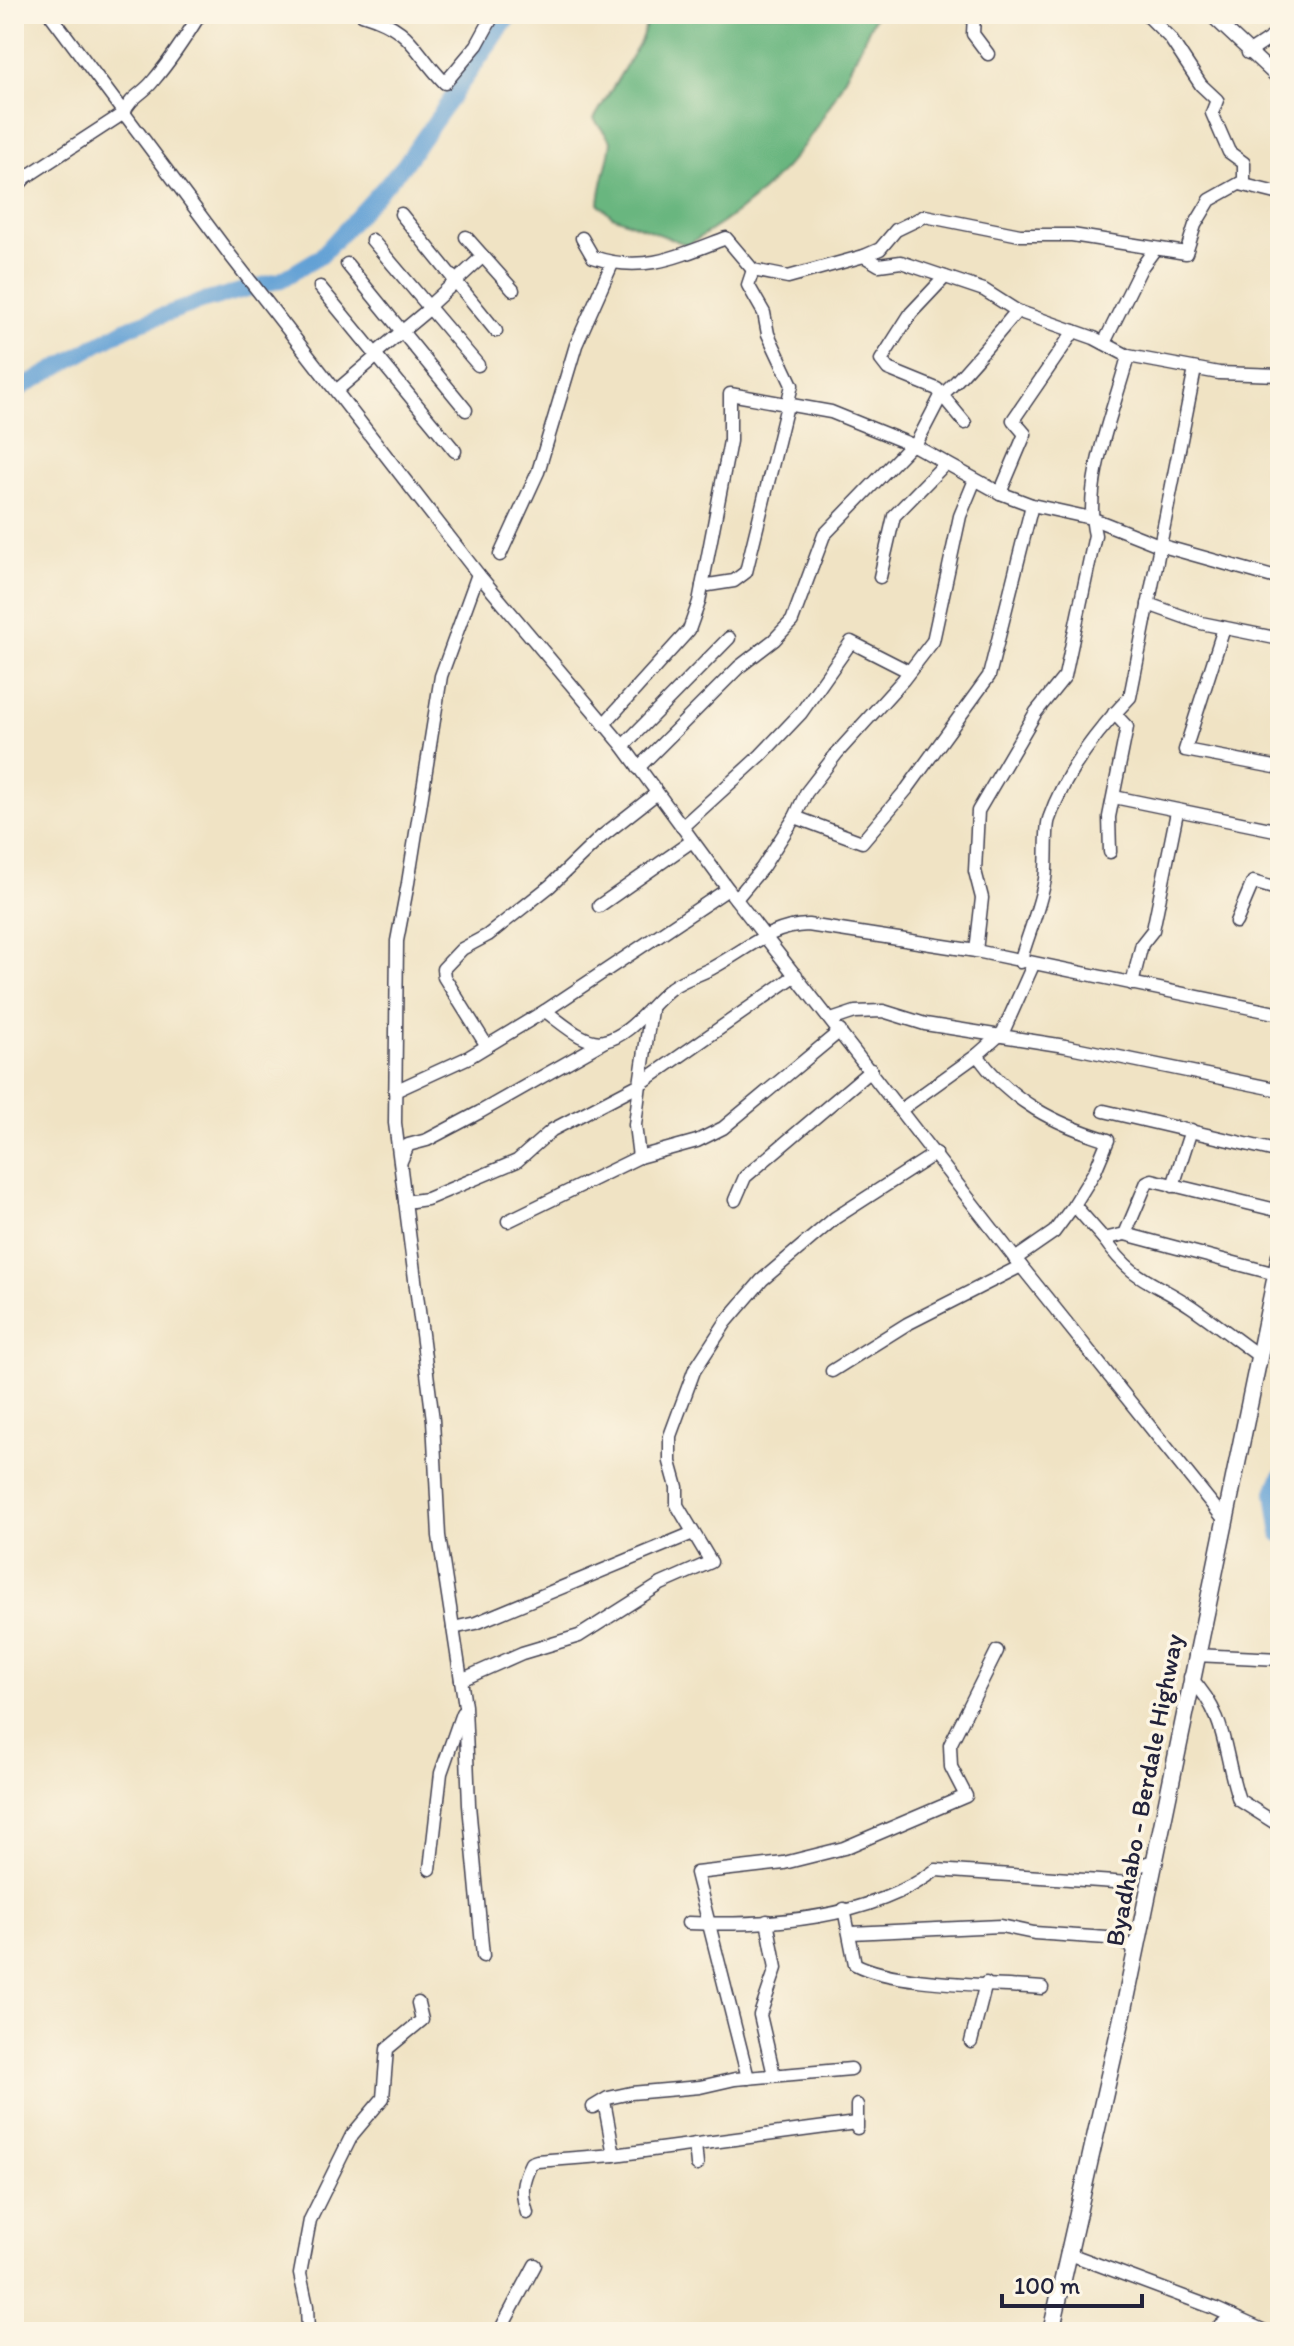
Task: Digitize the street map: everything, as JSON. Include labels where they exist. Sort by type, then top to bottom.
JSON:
[{"type":"main road","name":"Byadhabo - Berdale Highway","points":[[1055,2330],[1067,2253],[1136,1948],[1280,1256]]},
{"type":"street","points":[[50,14],[230,255],[478,574],[623,746],[732,894],[1018,1262],[1224,1519]]},
{"type":"street","points":[[14,168],[18,186],[124,113],[129,101],[146,90],[158,75],[200,14]]},
{"type":"street","points":[[362,14],[389,22],[418,48],[445,83],[477,45],[494,14]]},
{"type":"street","points":[[974,14],[973,34],[988,54]]},
{"type":"street","points":[[582,238],[593,257],[612,264],[642,266],[726,238],[753,270],[788,277],[880,249],[896,230],[925,216],[1020,235],[1072,235],[1186,253],[1195,225],[1210,200],[1240,184],[1246,170],[1244,163],[1229,152],[1212,113],[1217,100],[1201,85],[1170,38],[1146,14]]},
{"type":"street","points":[[1218,14],[1215,19],[1280,80]]},
{"type":"street","points":[[1248,53],[1280,32]]},
{"type":"street","points":[[1240,184],[1280,194]]},
{"type":"street","points":[[401,214],[496,331]]},
{"type":"street","points":[[466,237],[513,290]]},
{"type":"street","points":[[372,240],[478,365]]},
{"type":"street","points":[[1104,343],[1141,268],[1155,249]]},
{"type":"street","points":[[864,256],[879,265],[901,262],[984,290],[1017,311],[1104,343],[1128,356],[1195,369],[1280,375]]},
{"type":"street","points":[[336,391],[482,257]]},
{"type":"street","points":[[347,264],[466,410]]},
{"type":"street","points":[[500,555],[538,472],[576,345],[612,264]]},
{"type":"street","points":[[702,586],[734,581],[746,572],[792,385],[768,334],[764,313],[748,285],[753,270]]},
{"type":"street","points":[[945,277],[898,329],[898,336],[881,360],[888,369],[921,380],[942,394],[965,423]]},
{"type":"street","points":[[320,287],[455,451]]},
{"type":"street","points":[[638,768],[739,667],[792,621],[824,535],[912,446],[942,394],[950,391],[967,366],[1017,311]]},
{"type":"street","points":[[1000,493],[1025,434],[1013,420],[1074,331]]},
{"type":"street","points":[[976,951],[982,898],[975,871],[978,811],[1036,712],[1065,676],[1095,535],[1091,518],[1104,443],[1128,356]]},
{"type":"street","points":[[1020,962],[1045,882],[1050,850],[1047,822],[1067,777],[1114,713],[1130,697],[1195,369]]},
{"type":"street","points":[[604,724],[689,630],[702,586],[730,441],[730,394],[831,412],[912,446],[974,482],[1032,505],[1091,518],[1159,545],[1280,579]]},
{"type":"street","points":[[880,577],[894,516],[945,464]]},
{"type":"street","points":[[395,1091],[429,1078],[545,1011],[732,894],[762,868],[795,817],[806,793],[933,641],[960,516],[974,482]]},
{"type":"street","points":[[795,817],[862,842],[907,789],[989,676],[1032,505]]},
{"type":"street","points":[[478,574],[441,676],[408,883],[399,916],[395,1091],[400,1164],[433,1420],[439,1536],[465,1706],[469,1805],[483,1956]]},
{"type":"street","points":[[1148,604],[1224,628],[1280,639]]},
{"type":"street","points":[[1224,628],[1185,750],[1280,768]]},
{"type":"street","points":[[623,746],[729,638]]},
{"type":"street","points":[[682,827],[761,755],[801,713],[851,642],[908,671]]},
{"type":"street","points":[[1110,852],[1109,817],[1127,727],[1114,713]]},
{"type":"street","points":[[487,1046],[444,977],[443,969],[448,960],[550,886],[601,837],[657,793]]},
{"type":"street","points":[[1114,797],[1280,831]]},
{"type":"street","points":[[1132,984],[1142,944],[1153,930],[1177,812]]},
{"type":"street","points":[[599,906],[692,841]]},
{"type":"street","points":[[1236,922],[1253,882],[1280,890]]},
{"type":"street","points":[[400,1164],[408,1145],[427,1140],[514,1094],[605,1041],[651,1010],[677,984],[696,972],[711,969],[764,935],[786,926],[808,925],[976,951],[1280,1014]]},
{"type":"street","points":[[902,1109],[999,1038],[1033,965]]},
{"type":"street","points":[[405,1202],[427,1199],[517,1161],[552,1130],[640,1084],[796,975]]},
{"type":"street","points":[[639,1157],[635,1125],[651,1010]]},
{"type":"street","points":[[545,1011],[590,1041],[605,1041]]},
{"type":"street","points":[[831,1020],[855,1012],[883,1011],[925,1024],[1065,1046],[1280,1090]]},
{"type":"street","points":[[508,1221],[639,1157],[697,1141],[723,1128],[840,1031]]},
{"type":"street","points":[[832,1371],[919,1317],[1018,1262],[1054,1232],[1095,1171],[1108,1140],[1080,1131],[1007,1092],[977,1055]]},
{"type":"street","points":[[735,1200],[745,1177],[871,1070]]},
{"type":"street","points":[[1104,1111],[1280,1152]]},
{"type":"street","points":[[1173,1186],[1191,1130]]},
{"type":"street","points":[[461,1680],[522,1653],[579,1636],[661,1584],[711,1562],[677,1505],[670,1436],[694,1371],[726,1322],[772,1271],[835,1218],[936,1153]]},
{"type":"street","points":[[1125,1234],[1147,1182],[1152,1180],[1280,1211]]},
{"type":"street","points":[[1074,1205],[1117,1257],[1144,1283],[1193,1308],[1259,1356]]},
{"type":"street","points":[[1104,1239],[1125,1234],[1276,1274]]},
{"type":"street","points":[[453,1628],[476,1623],[693,1533]]},
{"type":"street","points":[[748,2078],[696,1873],[784,1863],[844,1848],[966,1796],[951,1767],[950,1745],[997,1651]]},
{"type":"street","points":[[1195,1655],[1280,1659]]},
{"type":"street","points":[[1190,1677],[1211,1699],[1221,1722],[1239,1800],[1280,1826]]},
{"type":"street","points":[[430,1869],[441,1773],[465,1706]]},
{"type":"street","points":[[688,1923],[767,1921],[844,1909],[922,1880],[936,1870],[1129,1883],[1134,1867],[1154,1861]]},
{"type":"street","points":[[844,1909],[855,1964],[868,1971],[899,1977],[1042,1988]]},
{"type":"street","points":[[767,1921],[776,1968],[760,2015],[774,2075]]},
{"type":"street","points":[[851,1933],[1001,1926],[1034,1933],[1107,1938],[1136,1948]]},
{"type":"street","points":[[971,2042],[986,1983]]},
{"type":"street","points":[[308,2332],[300,2274],[310,2220],[352,2135],[383,2098],[387,2049],[422,2020],[418,2003]]},
{"type":"street","points":[[614,2155],[598,2104],[631,2093],[851,2069]]},
{"type":"street","points":[[527,2213],[522,2182],[531,2163],[857,2127],[857,2105]]},
{"type":"street","points":[[695,2144],[697,2165]]},
{"type":"street","points":[[1067,2253],[1267,2332]]},
{"type":"street","points":[[505,2332],[503,2325],[535,2265]]},
{"type":"street","points":[[1213,2332],[1232,2316]]},
{"type":"green space","points":[[650,14],[876,14],[840,87],[802,147],[754,198],[724,222],[687,245],[612,216],[599,204],[611,141],[594,119],[640,42]]},
{"type":"waterway","points":[[14,392],[127,328],[200,302],[281,280],[321,256],[404,165],[511,14]]},
{"type":"waterway","points":[[1280,1477],[1274,1492],[1280,1534]]}]
